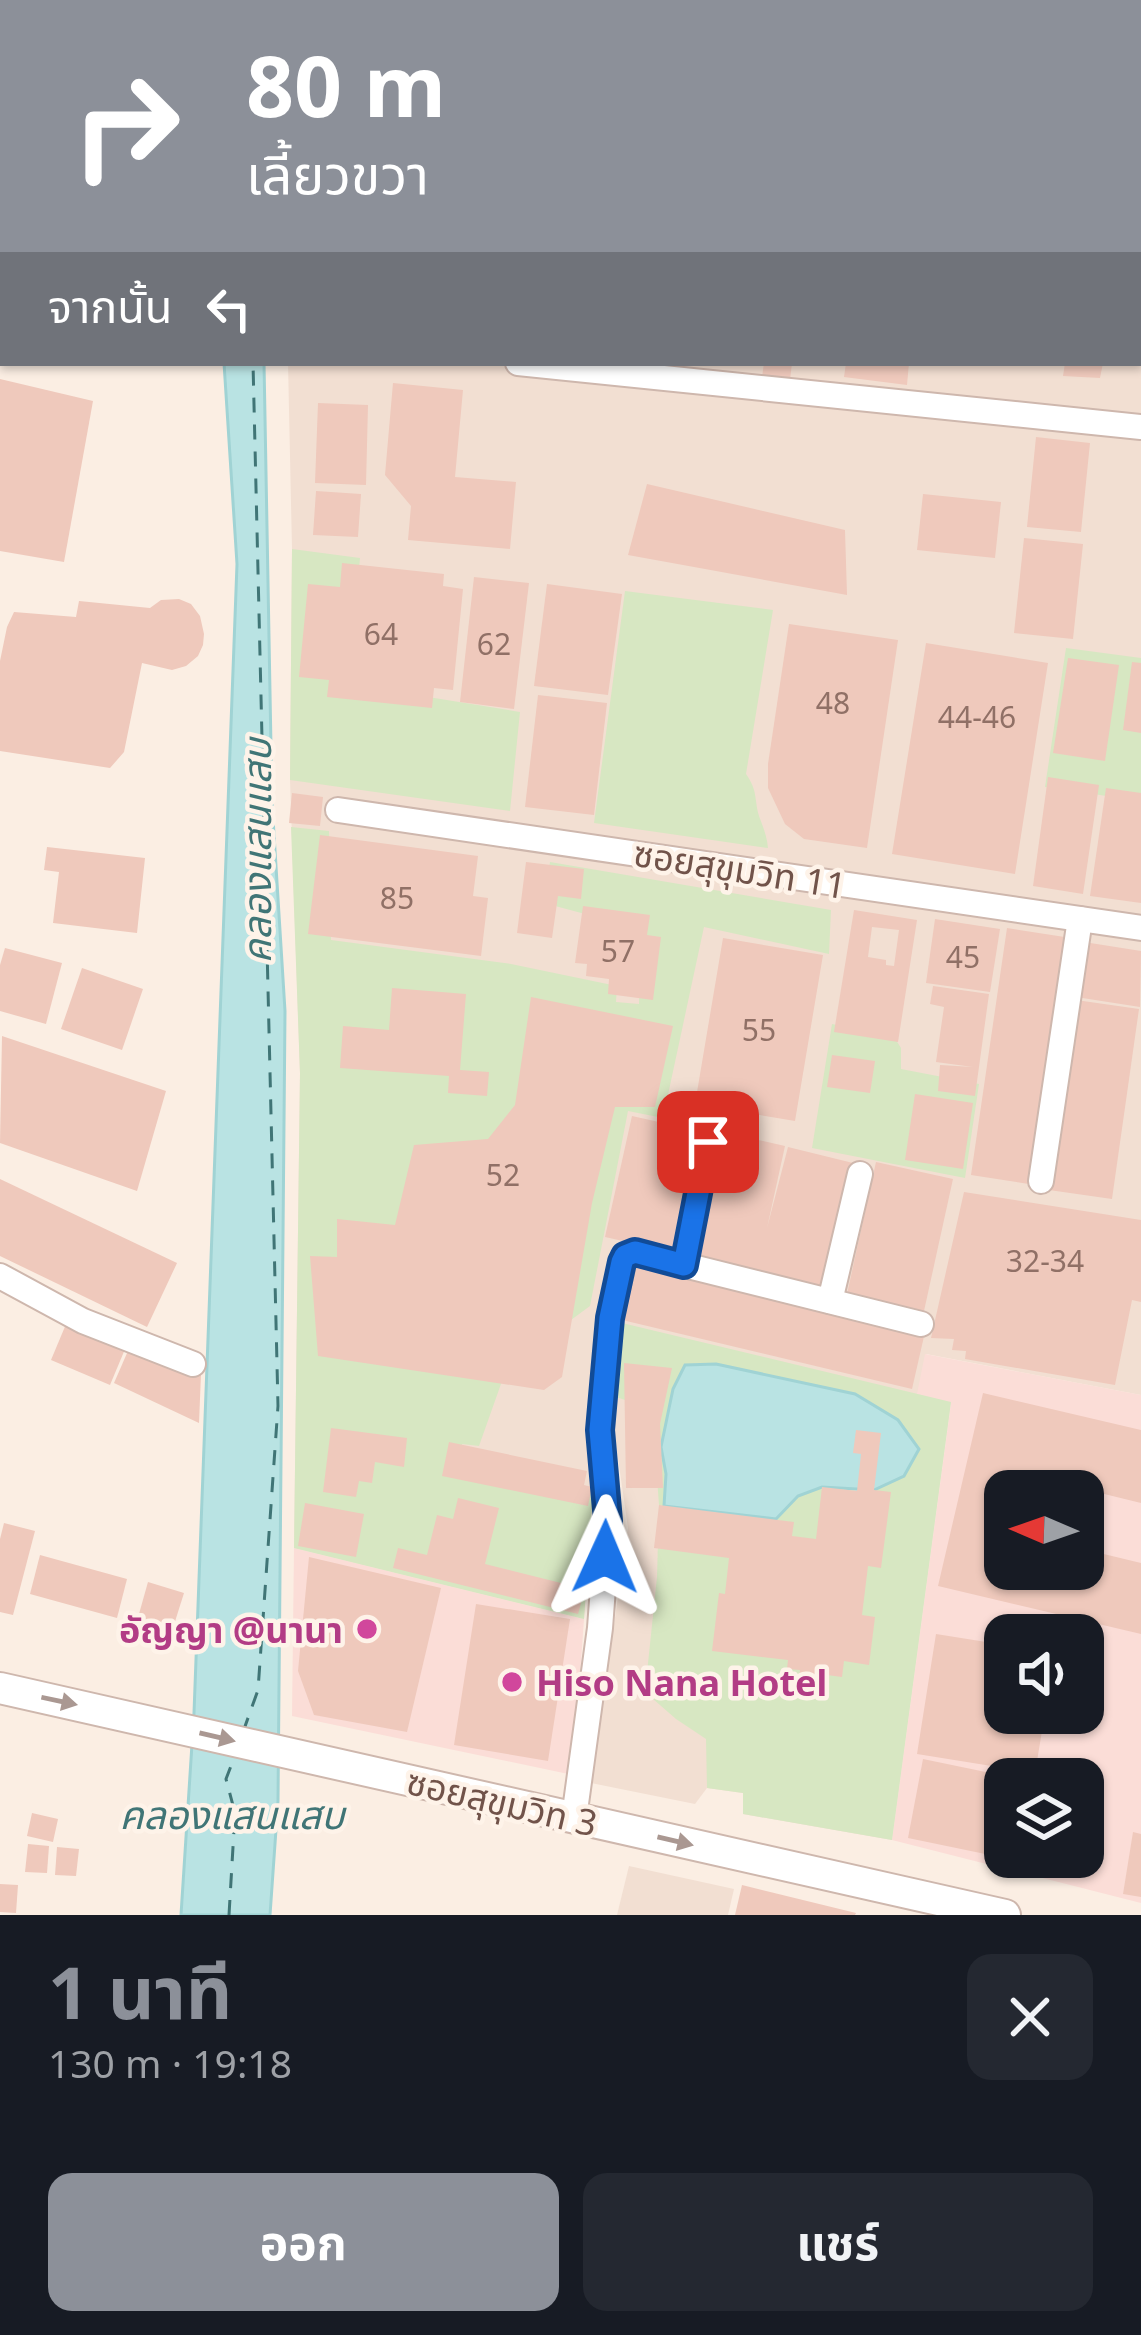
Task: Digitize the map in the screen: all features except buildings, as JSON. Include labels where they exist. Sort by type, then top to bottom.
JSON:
[{"type":"street","points":[[547,366],[1141,428]]},
{"type":"street","name":"ซอยสุขุมวิท 11","points":[[338,810],[1141,928]]},
{"type":"street","points":[[1041,1181],[1080,919]]},
{"type":"street","points":[[684,1265],[708,1142]]},
{"type":"street","points":[[830,1301],[860,1174]]},
{"type":"street","points":[[574,1818],[605,1564],[608,1521],[600,1430],[610,1318],[625,1256],[635,1252],[921,1324]]},
{"type":"street","points":[[0,1276],[83,1321],[193,1364]]},
{"type":"street","name":"ซอยสุขุมวิท 3","points":[[0,1688],[574,1818],[899,1904],[1005,1915]]},
{"type":"shaded area","points":[[288,366],[1141,366],[1141,1395],[926,1354],[951,1402],[892,1840],[743,1814],[743,1793],[707,1788],[695,1804],[591,1783],[628,1528],[612,1417],[622,1323],[603,1313],[584,1619],[294,1548],[300,1073],[290,780]]},
{"type":"shaded area","points":[[925,1354],[1141,1395],[1141,1903],[1042,1878],[1104,1878],[1104,1758],[984,1758],[984,1863],[892,1840],[951,1403],[917,1394]]},
{"type":"shaded area","points":[[294,1548],[584,1619],[573,1775],[292,1716]]},
{"type":"shaded area","points":[[629,1866],[734,1889],[728,1915],[617,1915]]},
{"type":"green space","points":[[292,549],[360,558],[348,684],[520,712],[510,811],[290,780]]},
{"type":"green space","points":[[625,591],[773,610],[746,774],[768,848],[594,823]]},
{"type":"green space","points":[[1066,648],[1141,658],[1141,801],[1045,787]]},
{"type":"green space","points":[[291,827],[329,831],[331,940],[511,964],[617,986],[616,1002],[639,1004],[641,929],[544,903],[550,862],[831,910],[829,954],[704,927],[663,1118],[628,1111],[590,1306],[507,1367],[479,1446],[462,1444],[461,1468],[593,1494],[584,1619],[294,1548],[300,1073]]},
{"type":"green space","points":[[832,1024],[894,1037],[901,1048],[901,1069],[979,1084],[965,1178],[812,1148]]},
{"type":"green space","points":[[622,1323],[951,1402],[892,1840],[743,1814],[743,1793],[707,1788],[706,1739],[645,1692],[659,1505],[652,1409],[613,1396]],"holes":[[[716,1364],[855,1394],[857,1491],[822,1487],[798,1496],[664,1506],[662,1447],[685,1365]]]},
{"type":"water","name":"คลองแสนแสบ","points":[[224,366],[264,366],[272,802],[285,1011],[278,1801],[270,1915],[181,1915],[194,1713],[237,564]]},
{"type":"water","points":[[716,1364],[855,1394],[898,1420],[919,1449],[904,1476],[874,1490],[822,1487],[798,1496],[776,1519],[664,1506],[666,1474],[661,1447],[673,1389],[685,1365]]},
{"type":"ferry route","points":[[243,1732],[258,1690],[278,1406],[253,366]]},
{"type":"ferry route","points":[[229,1915],[235,1813],[226,1779],[234,1758]]},
{"type":"place","name":"อัญญา @นานา","points":[[367,1629]]},
{"type":"place","name":"Hiso Nana Hotel","points":[[512,1682]]},
{"type":"route","points":[[605,1557],[608,1521],[600,1430],[610,1318],[622,1262],[635,1252],[684,1265],[708,1142]]}]
